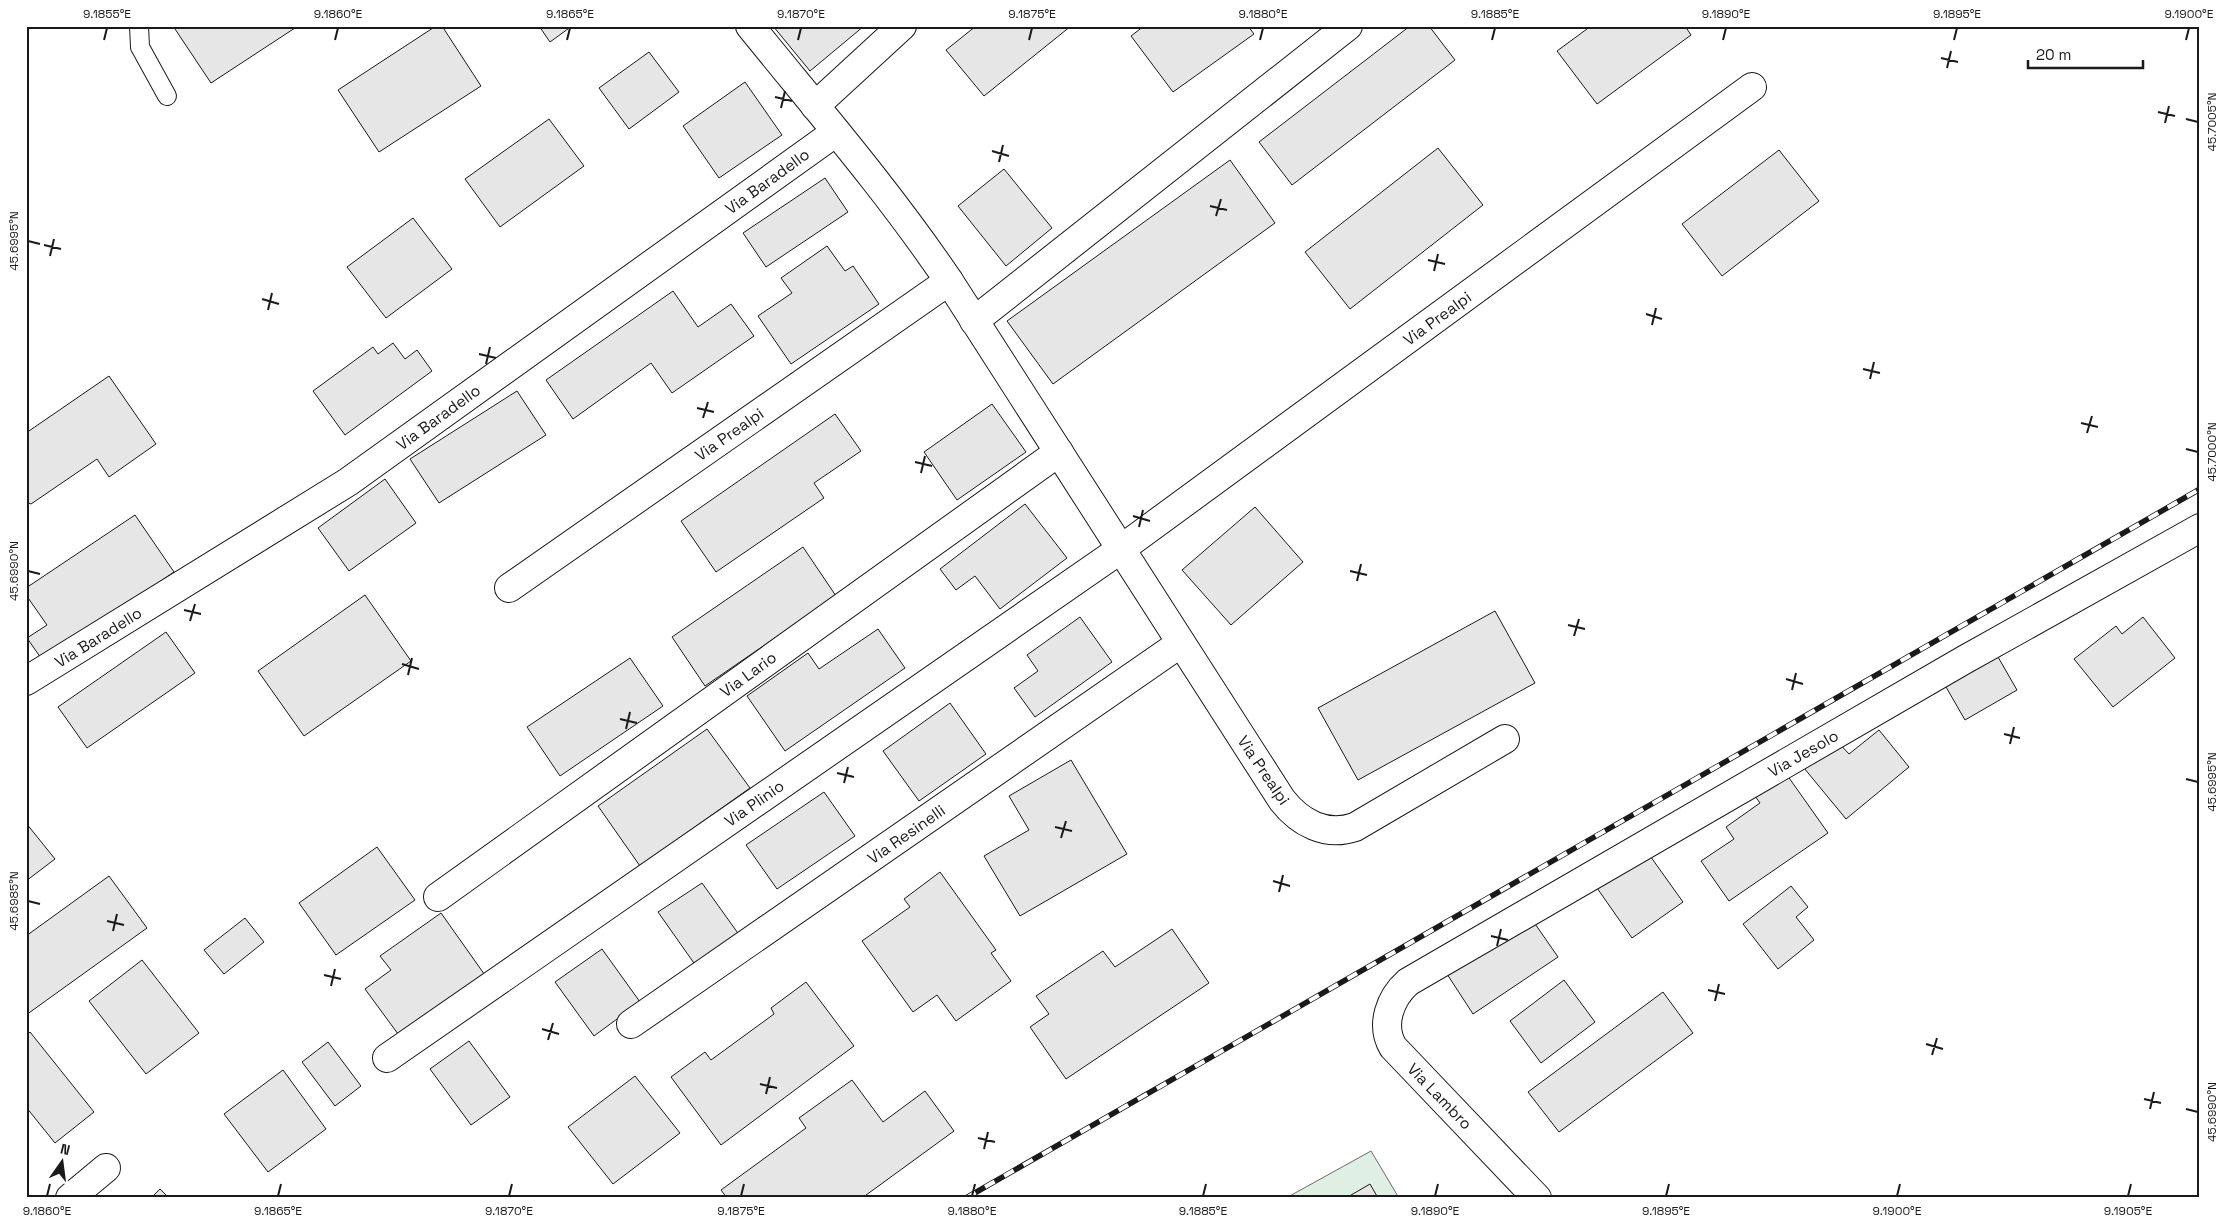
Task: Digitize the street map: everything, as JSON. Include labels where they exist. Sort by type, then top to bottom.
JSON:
[{"type":"street","name":"Via Prealpi","points":[[750,26],[896,204],[949,280],[1282,800],[1295,815],[1319,828],[1339,831],[1363,824],[1505,739]]},
{"type":"street","points":[[815,106],[902,26]]},
{"type":"street","points":[[974,320],[1348,26]]},
{"type":"street","name":"Via Prealpi","points":[[1121,549],[1752,87]]},
{"type":"street","name":"Via Baradello","points":[[26,682],[348,482],[836,132]]},
{"type":"street","name":"Via Prealpi","points":[[508,588],[949,280]]},
{"type":"street","name":"Via Lario","points":[[438,897],[1059,452]]},
{"type":"street","name":"Via Jesolo","points":[[1408,982],[1964,660],[2200,528]]},
{"type":"street","name":"Via Plinio","points":[[387,1058],[1121,549]]},
{"type":"street","name":"Via Resinelli","points":[[631,1024],[1181,643]]},
{"type":"street","name":"Via Lambro","points":[[1408,982],[1400,988],[1392,1002],[1387,1029],[1388,1040],[1410,1066],[1537,1198]]},
{"type":"street","points":[[70,1198],[106,1168]]},
{"type":"lane","points":[[139,26],[140,47],[167,96]]},
{"type":"green space","points":[[1371,1151],[1399,1198],[1286,1198]]},
{"type":"building","points":[[173,26],[298,26],[211,83]]},
{"type":"building","points":[[436,26],[442,26],[481,86],[379,152],[338,90]]},
{"type":"building","points":[[539,26],[572,26],[550,42]]},
{"type":"building","points":[[773,26],[864,26],[810,71]]},
{"type":"building","points":[[976,26],[1071,26],[984,96],[946,50]]},
{"type":"building","points":[[1144,26],[1248,26],[1254,34],[1173,92],[1131,36]]},
{"type":"building","points":[[1410,26],[1429,26],[1455,60],[1292,185],[1259,142]]},
{"type":"building","points":[[1591,26],[1685,26],[1691,35],[1597,104],[1557,51]]},
{"type":"building","points":[[649,52],[679,92],[629,129],[599,88]]},
{"type":"building","points":[[745,82],[782,135],[719,178],[683,126]]},
{"type":"building","points":[[549,119],[584,166],[500,227],[465,179]]},
{"type":"building","points":[[1438,148],[1483,205],[1350,309],[1305,252]]},
{"type":"building","points":[[1779,150],[1819,201],[1722,276],[1682,224]]},
{"type":"building","points":[[1230,160],[1275,223],[1053,384],[1007,321]]},
{"type":"building","points":[[1004,169],[1052,228],[1006,266],[958,206]]},
{"type":"building","points":[[825,178],[848,212],[766,267],[743,233]]},
{"type":"building","points":[[413,218],[452,269],[386,318],[347,267]]},
{"type":"building","points":[[827,246],[845,271],[853,266],[879,304],[791,364],[758,316],[792,293],[781,278]]},
{"type":"building","points":[[673,291],[698,327],[731,304],[754,336],[672,393],[651,363],[573,419],[546,380]]},
{"type":"building","points":[[393,343],[405,359],[417,350],[432,371],[345,435],[313,391],[373,347],[378,354]]},
{"type":"building","points":[[109,376],[156,444],[109,477],[97,459],[31,504],[26,502],[26,433]]},
{"type":"building","points":[[517,391],[546,435],[439,503],[410,459]]},
{"type":"building","points":[[992,404],[1026,452],[957,500],[924,452]]},
{"type":"building","points":[[835,414],[861,451],[814,483],[824,498],[716,572],[681,521]]},
{"type":"building","points":[[385,479],[416,523],[349,571],[318,528]]},
{"type":"building","points":[[1025,504],[1067,558],[1000,609],[975,576],[956,590],[940,569]]},
{"type":"building","points":[[1255,507],[1303,562],[1231,625],[1182,570]]},
{"type":"building","points":[[135,515],[174,572],[43,661],[27,638],[47,625],[26,595],[26,588]]},
{"type":"building","points":[[803,547],[836,596],[705,686],[672,637]]},
{"type":"building","points":[[365,595],[411,661],[304,736],[258,671]]},
{"type":"building","points":[[1495,611],[1535,683],[1358,780],[1318,708]]},
{"type":"building","points":[[1080,617],[1112,662],[1035,717],[1014,688],[1038,671],[1027,655]]},
{"type":"building","points":[[2143,617],[2175,658],[2113,707],[2074,659],[2116,626],[2122,634]]},
{"type":"building","points":[[878,629],[905,668],[785,751],[747,696],[808,653],[819,669]]},
{"type":"building","points":[[166,632],[195,673],[87,748],[58,707]]},
{"type":"building","points":[[1994,650],[2017,690],[1965,720],[1942,680]]},
{"type":"building","points":[[630,658],[663,706],[560,776],[527,727]]},
{"type":"building","points":[[950,703],[986,754],[919,801],[883,751]]},
{"type":"building","points":[[707,729],[750,788],[640,866],[598,806]]},
{"type":"building","points":[[1879,730],[1909,767],[1846,819],[1804,768],[1837,741],[1849,754]]},
{"type":"building","points":[[1071,760],[1127,854],[1020,916],[984,856],[1029,830],[1009,796]]},
{"type":"building","points":[[1787,775],[1828,833],[1729,901],[1701,861],[1734,839],[1726,827],[1760,803],[1755,796]]},
{"type":"building","points":[[824,792],[855,836],[777,889],[746,845]]},
{"type":"building","points":[[26,823],[55,859],[26,881]]},
{"type":"building","points":[[377,847],[415,900],[336,955],[299,903]]},
{"type":"building","points":[[1648,853],[1683,902],[1632,938],[1597,888]]},
{"type":"building","points":[[940,872],[996,950],[991,953],[1011,981],[956,1021],[937,995],[913,1012],[862,941],[910,907],[904,899]]},
{"type":"building","points":[[109,876],[147,928],[26,1015],[26,936]]},
{"type":"building","points":[[702,883],[740,936],[696,966],[658,912]]},
{"type":"building","points":[[1791,886],[1808,907],[1796,917],[1814,940],[1778,969],[1743,924]]},
{"type":"building","points":[[441,913],[487,978],[401,1038],[365,989],[391,970],[380,956]]},
{"type":"building","points":[[245,918],[264,942],[224,974],[204,950]]},
{"type":"building","points":[[1531,918],[1558,957],[1473,1014],[1447,974]]},
{"type":"building","points":[[1172,929],[1209,983],[1066,1079],[1030,1027],[1049,1014],[1036,996],[1103,951],[1115,967]]},
{"type":"building","points":[[602,949],[640,1002],[594,1036],[555,982]]},
{"type":"building","points":[[142,960],[199,1033],[146,1074],[89,1001]]},
{"type":"building","points":[[1564,980],[1595,1022],[1541,1063],[1510,1021]]},
{"type":"building","points":[[806,982],[854,1046],[721,1145],[671,1077],[705,1052],[711,1060],[774,1014],[771,1008]]},
{"type":"building","points":[[1663,992],[1693,1033],[1559,1132],[1528,1092]]},
{"type":"building","points":[[30,1032],[94,1112],[55,1143],[26,1107],[26,1036]]},
{"type":"building","points":[[469,1041],[510,1097],[471,1125],[430,1069]]},
{"type":"building","points":[[328,1042],[361,1086],[335,1106],[302,1062]]},
{"type":"building","points":[[283,1070],[326,1129],[268,1172],[224,1114]]},
{"type":"building","points":[[635,1076],[680,1133],[613,1184],[568,1127]]},
{"type":"building","points":[[852,1080],[883,1122],[925,1091],[954,1131],[862,1198],[727,1198],[721,1190],[806,1128],[799,1118]]},
{"type":"building","points":[[1370,1184],[1378,1198],[1346,1198]]},
{"type":"building","points":[[160,1189],[169,1198],[151,1198]]},
{"type":"railway","points":[[966,1198],[2200,489]]}]
